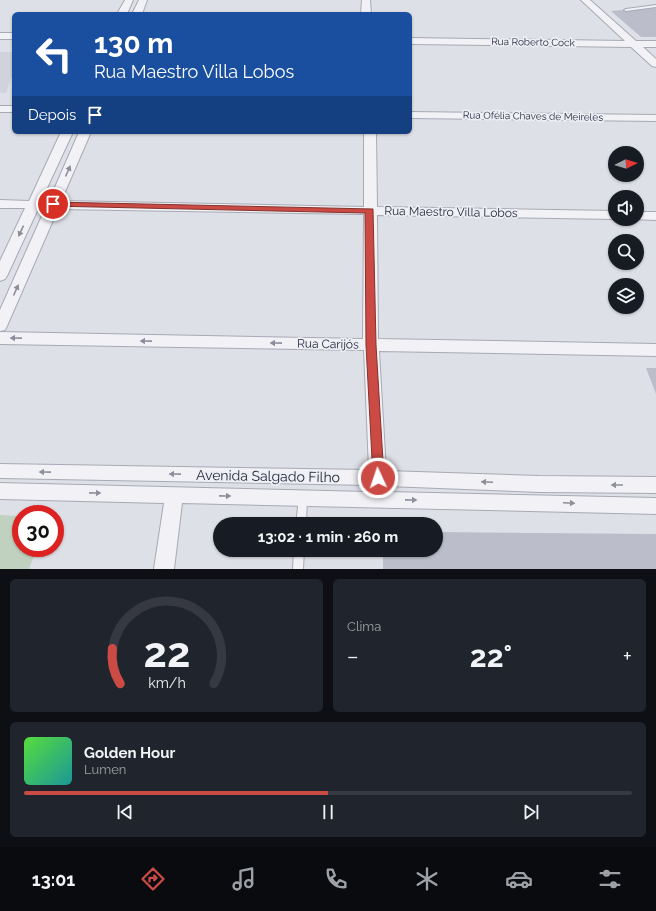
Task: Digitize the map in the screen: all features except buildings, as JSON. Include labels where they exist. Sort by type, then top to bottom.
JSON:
[{"type":"street","points":[[123,12],[129,0]]},
{"type":"street","points":[[138,12],[143,0]]},
{"type":"street","points":[[366,0],[366,12]]},
{"type":"street","points":[[585,0],[656,64]]},
{"type":"street","points":[[0,36],[12,36]]},
{"type":"street","name":"Rua Roberto Cock","points":[[412,41],[656,44]]},
{"type":"street","points":[[0,109],[12,109]]},
{"type":"street","name":"Rua Ofélia Chaves de Meireles","points":[[412,115],[656,118]]},
{"type":"street","points":[[0,276],[66,134]]},
{"type":"street","points":[[0,326],[84,134]]},
{"type":"street","points":[[370,134],[371,345],[379,499]]},
{"type":"street","name":"Rua Maestro Villa Lobos","points":[[0,204],[608,215]]},
{"type":"street","points":[[644,216],[656,216]]},
{"type":"street","name":"Rua Carijós","points":[[0,338],[656,350]]},
{"type":"street","name":"Avenida Salgado Filho","points":[[0,471],[378,478],[538,484],[656,485]]},
{"type":"street","points":[[538,484],[542,503]]},
{"type":"street","name":"Avenida Salgado Filho","points":[[0,491],[656,506]]},
{"type":"street","points":[[164,569],[174,495]]},
{"type":"lane","points":[[626,10],[656,6]]},
{"type":"lane","points":[[302,517],[303,497]]},
{"type":"lane","points":[[298,569],[299,557]]},
{"type":"shaded area","points":[[0,52],[12,52],[12,78],[6,93],[0,93]]},
{"type":"green space","points":[[0,515],[12,516],[12,557],[34,557],[29,569],[0,569]]},
{"type":"route","points":[[53,204],[370,211],[371,345],[378,478]]}]
